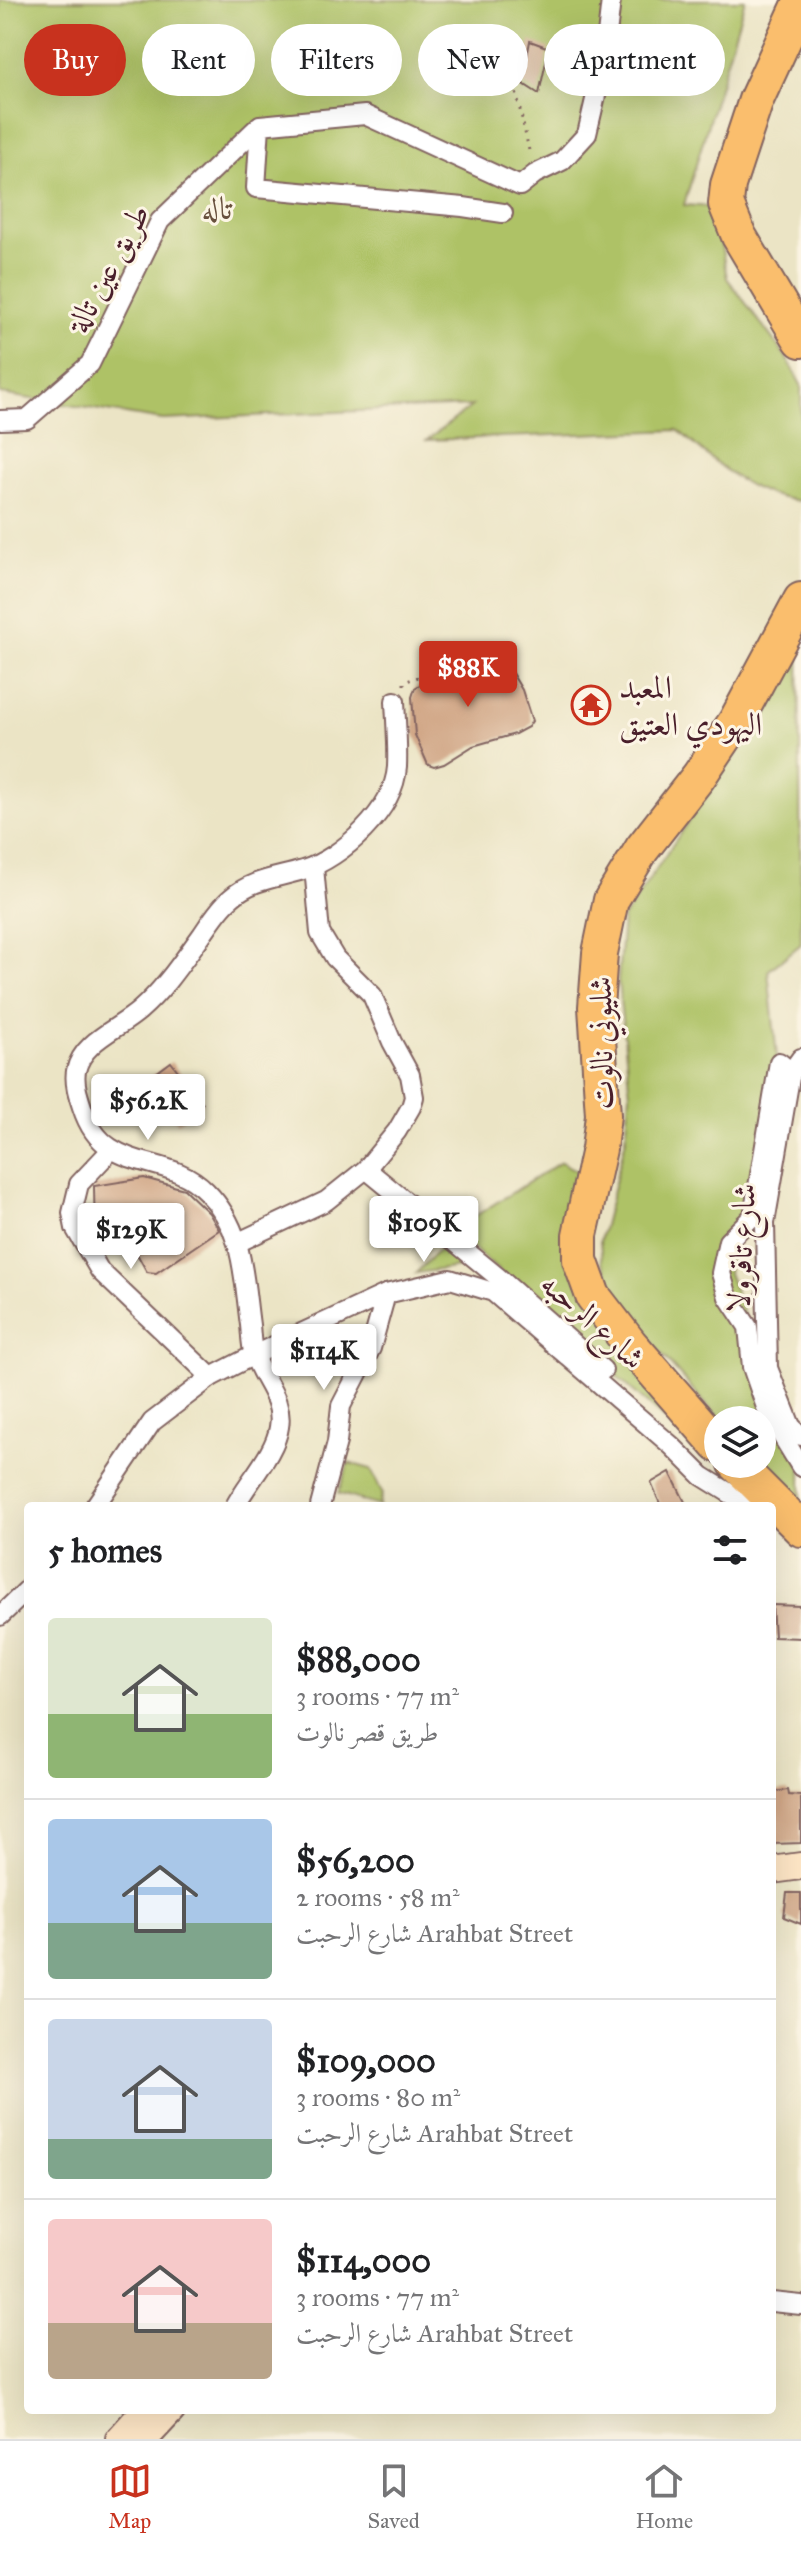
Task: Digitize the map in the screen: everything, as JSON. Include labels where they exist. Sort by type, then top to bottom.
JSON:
[{"type":"highway","points":[[801,2],[756,100],[728,185],[726,204],[739,236],[801,340]]},
{"type":"highway","name":"شليوني نالوت","points":[[704,1429],[593,1296],[580,1260],[580,1235],[599,1149],[603,1115],[596,1007],[600,953],[611,900],[642,849],[699,776],[736,721],[801,600]]},
{"type":"highway","points":[[748,1478],[769,1502]]},
{"type":"main road","points":[[776,1869],[801,1866]]},
{"type":"main road","points":[[776,1883],[801,1881]]},
{"type":"main road","points":[[119,2439],[141,2414]]},
{"type":"main road","points":[[145,2439],[168,2414]]},
{"type":"street","points":[[503,213],[256,188],[260,125],[365,115],[520,186],[535,174],[562,161],[587,134],[604,61],[611,0]]},
{"type":"street","name":"طريق عين تالة","points":[[0,420],[27,419],[90,364],[160,221],[260,125]]},
{"type":"street","points":[[237,1502],[279,1431],[280,1416],[277,1401],[254,1355],[239,1242],[229,1221],[204,1188],[184,1175],[111,1150],[96,1136],[77,1093],[75,1075],[79,1060],[89,1047],[125,1023],[159,992],[231,897],[250,885],[314,867],[361,834],[393,785],[397,769],[395,701]]},
{"type":"street","points":[[239,1242],[326,1201],[366,1169],[385,1148],[411,1107],[414,1086],[372,995],[335,958],[320,933],[314,867]]},
{"type":"street","points":[[796,1065],[779,1062],[753,1216],[728,1241],[721,1273],[728,1297],[748,1327],[752,1367],[768,1413],[801,1467]]},
{"type":"street","name":"شارع تاقرولا","points":[[796,1065],[765,1223],[768,1368],[791,1426],[801,1436]]},
{"type":"street","points":[[111,1150],[79,1184],[72,1213],[75,1228],[100,1271],[211,1377]]},
{"type":"street","name":"شارع الرحبه","points":[[366,1169],[499,1278],[680,1439],[692,1467]]},
{"type":"street","points":[[98,1502],[152,1422],[211,1377],[386,1294],[450,1279],[493,1292],[672,1446],[692,1467],[724,1491],[747,1502]]},
{"type":"street","points":[[321,1502],[337,1442],[341,1406],[371,1348],[386,1294]]},
{"type":"street","points":[[0,1616],[24,1593]]},
{"type":"street","points":[[776,2302],[801,2305]]},
{"type":"path","points":[[517,96],[535,174]]},
{"type":"path","points":[[395,701],[406,689],[404,682],[447,667],[459,668]]},
{"type":"green space","name":"تاله","points":[[0,0],[745,0],[725,67],[725,24],[544,24],[544,96],[716,96],[684,205],[714,207],[727,278],[786,357],[801,385],[801,501],[782,498],[749,485],[720,466],[678,430],[427,440],[472,406],[163,420],[0,394]]},
{"type":"green space","points":[[799,640],[801,944],[768,971],[777,1057],[745,1219],[731,1246],[728,1273],[801,1464],[801,1502],[774,1478],[776,1406],[708,1406],[620,1301],[602,1262],[600,1241],[626,1139],[630,1094],[618,981],[623,918],[743,741]]},
{"type":"green space","points":[[561,1162],[584,1175],[562,1238],[590,1298],[699,1429],[687,1439],[453,1230]]},
{"type":"green space","points":[[451,1244],[474,1265],[416,1273],[437,1251]]},
{"type":"green space","points":[[349,1463],[371,1469],[382,1493],[380,1502],[366,1502],[338,1493]]},
{"type":"building","points":[[530,41],[544,46],[544,71],[539,94],[528,87]]},
{"type":"building","points":[[503,658],[522,690],[532,721],[528,727],[473,746],[444,764],[428,765],[415,735],[412,697],[415,688],[440,673],[466,663]]},
{"type":"building","points":[[171,1062],[203,1103],[178,1123],[164,1105],[158,1109],[140,1085]]},
{"type":"building","points":[[144,1178],[184,1189],[209,1213],[219,1230],[156,1273],[147,1272],[125,1232],[95,1235],[94,1186]]},
{"type":"building","points":[[670,1472],[685,1502],[659,1502],[651,1483]]},
{"type":"building","points":[[776,1605],[801,1606],[801,1638],[776,1637]]},
{"type":"building","points":[[788,1790],[789,1795],[801,1796],[801,1843],[776,1844],[776,1792]]},
{"type":"building","points":[[787,1893],[801,1893],[801,1924],[784,1917]]},
{"type":"place","name":"المعبد اليهودي العتيق","points":[[591,705]]}]
